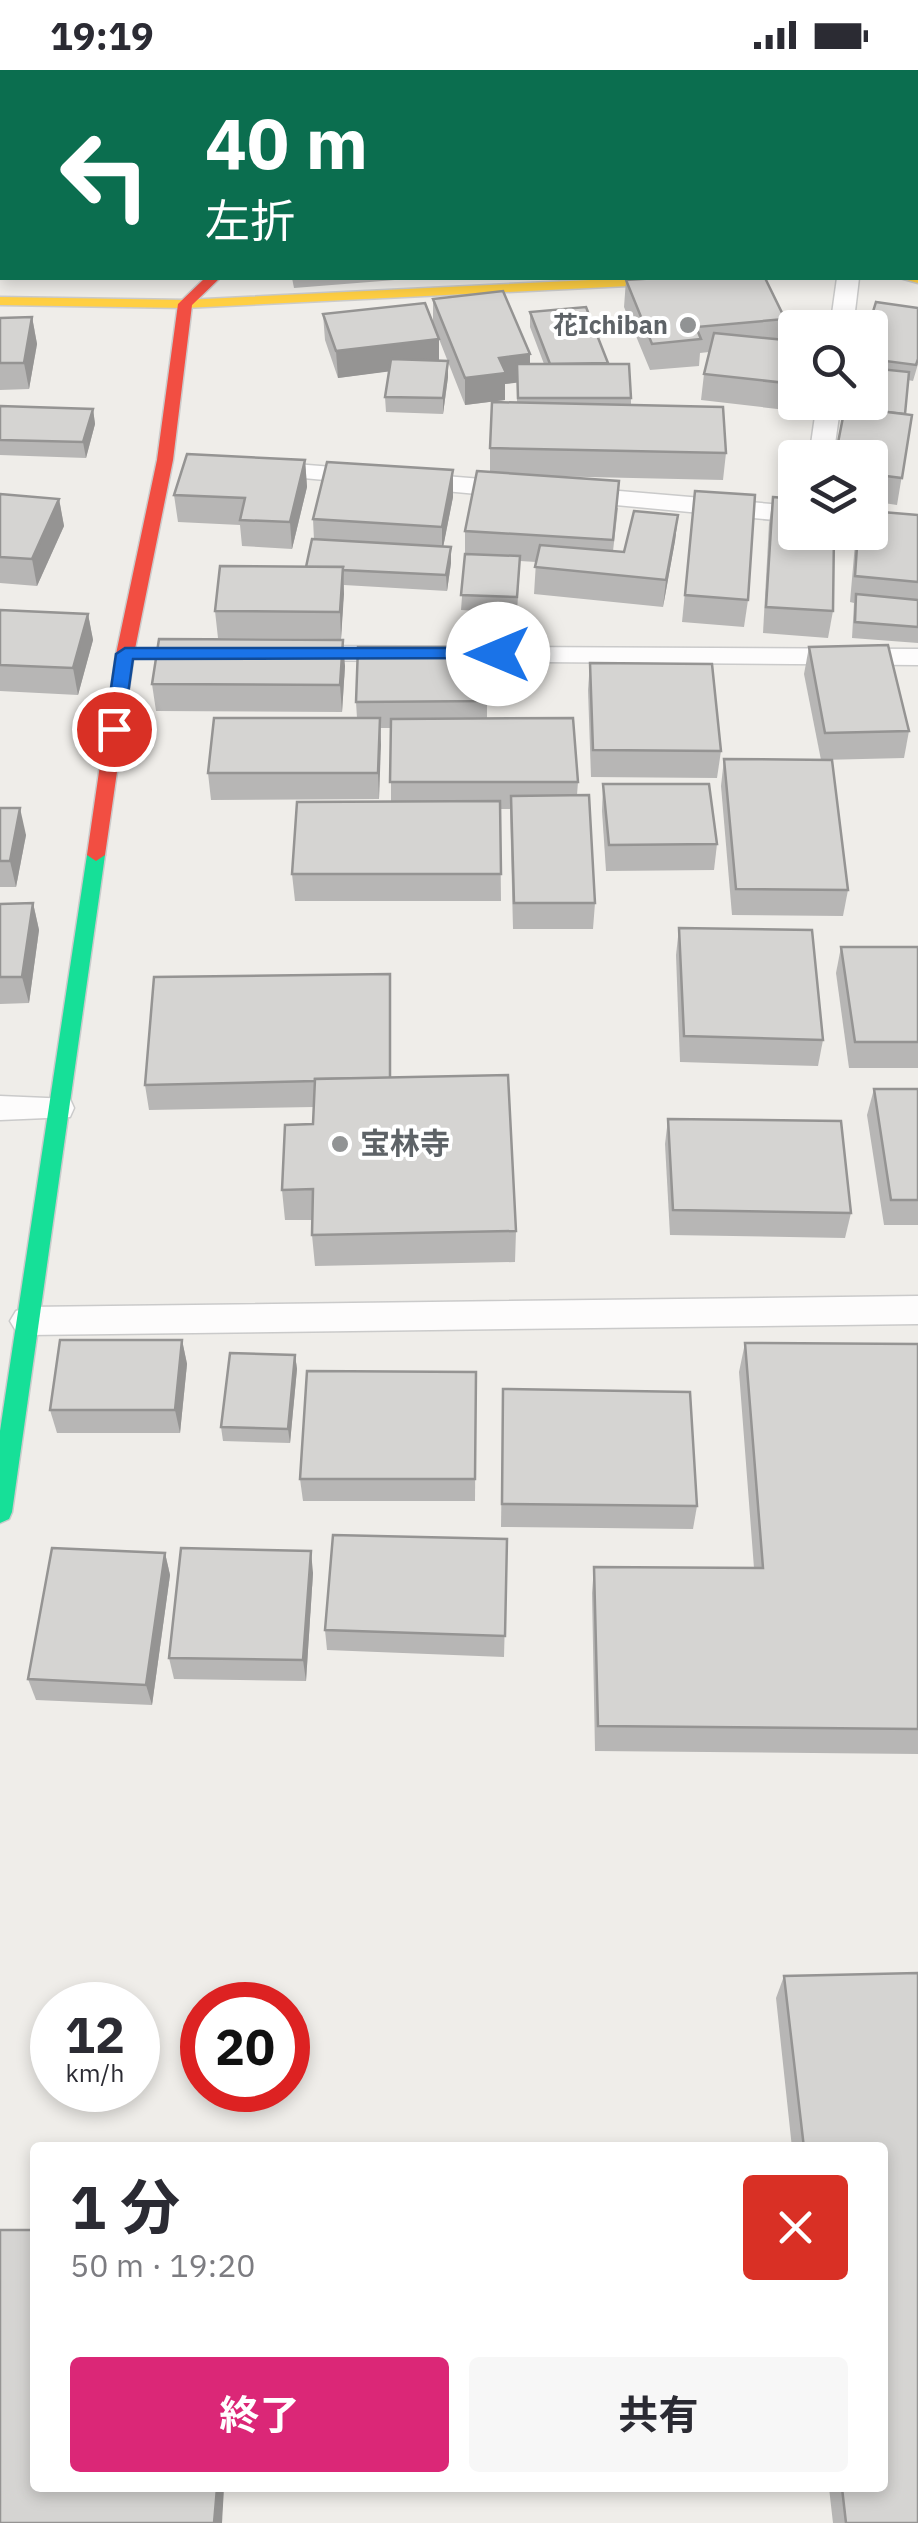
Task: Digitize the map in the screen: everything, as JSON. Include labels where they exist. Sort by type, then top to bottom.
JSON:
[{"type":"street","points":[[0,1512],[58,1108],[135,654],[175,461],[185,304],[211,280]]},
{"type":"street","points":[[0,301],[185,304],[668,280]]},
{"type":"lane","points":[[844,310],[848,280]]},
{"type":"lane","points":[[224,465],[778,513]]},
{"type":"lane","points":[[262,654],[918,657]]},
{"type":"lane","points":[[0,1108],[58,1108]]},
{"type":"lane","points":[[28,1322],[918,1310]]},
{"type":"building","points":[[626,280],[766,280],[781,310],[778,320],[696,327],[701,339],[652,344]]},
{"type":"building","points":[[503,291],[530,354],[499,358],[506,373],[465,378],[433,299]]},
{"type":"building","points":[[876,302],[918,308],[916,365],[888,361],[888,310],[874,310]]},
{"type":"building","points":[[425,303],[439,339],[336,351],[323,314]]},
{"type":"building","points":[[586,307],[608,363],[550,364],[530,312]]},
{"type":"building","points":[[32,317],[24,363],[0,363],[0,318]]},
{"type":"building","points":[[714,333],[778,339],[778,382],[704,374]]},
{"type":"building","points":[[391,359],[448,361],[443,398],[385,397]]},
{"type":"building","points":[[517,364],[629,364],[631,398],[518,398]]},
{"type":"building","points":[[888,370],[909,372],[905,414],[888,412]]},
{"type":"building","points":[[492,402],[723,407],[726,453],[490,448]]},
{"type":"building","points":[[0,406],[93,409],[83,442],[0,440]]},
{"type":"building","points":[[888,412],[912,415],[902,478],[888,476],[888,440],[839,440],[842,420],[888,420]]},
{"type":"building","points":[[187,454],[305,460],[290,522],[240,520],[245,498],[174,495]]},
{"type":"building","points":[[327,462],[453,470],[442,527],[313,519]]},
{"type":"building","points":[[477,471],[619,481],[613,540],[465,531]]},
{"type":"building","points":[[695,491],[755,495],[748,600],[685,595]]},
{"type":"building","points":[[0,494],[59,499],[32,559],[0,557]]},
{"type":"building","points":[[773,497],[778,497],[778,550],[834,550],[833,611],[766,607]]},
{"type":"building","points":[[634,511],[678,515],[666,580],[535,567],[540,545],[624,552]]},
{"type":"building","points":[[888,512],[918,515],[918,582],[855,576],[857,550],[888,550]]},
{"type":"building","points":[[312,539],[451,547],[446,575],[342,570],[343,567],[306,567]]},
{"type":"building","points":[[465,554],[520,556],[517,597],[461,595]]},
{"type":"building","points":[[220,566],[343,567],[340,612],[215,611]]},
{"type":"building","points":[[856,594],[918,600],[918,627],[855,622]]},
{"type":"building","points":[[0,610],[88,614],[73,668],[0,665]]},
{"type":"building","points":[[159,639],[343,640],[340,685],[152,684]]},
{"type":"building","points":[[888,645],[909,731],[825,733],[809,647]]},
{"type":"building","points":[[358,647],[486,647],[487,701],[356,702]]},
{"type":"building","points":[[590,663],[712,664],[721,751],[593,750]]},
{"type":"building","points":[[214,718],[380,718],[378,773],[208,773]]},
{"type":"building","points":[[573,718],[578,782],[390,782],[391,719]]},
{"type":"building","points":[[724,759],[832,760],[848,890],[736,889]]},
{"type":"building","points":[[603,784],[709,784],[717,844],[609,845]]},
{"type":"building","points":[[589,795],[595,903],[514,903],[511,796]]},
{"type":"building","points":[[500,801],[501,874],[292,874],[297,802]]},
{"type":"building","points":[[0,808],[20,808],[10,861],[0,861]]},
{"type":"building","points":[[33,903],[22,977],[0,977],[0,904]]},
{"type":"building","points":[[679,928],[812,930],[823,1040],[684,1036]]},
{"type":"building","points":[[841,947],[918,947],[918,1042],[855,1042]]},
{"type":"building","points":[[390,974],[390,1078],[145,1085],[154,977]]},
{"type":"building","points":[[508,1075],[516,1231],[312,1235],[313,1189],[282,1190],[285,1125],[313,1124],[315,1079]]},
{"type":"building","points":[[874,1089],[918,1089],[918,1200],[891,1200]]},
{"type":"building","points":[[668,1119],[841,1121],[851,1213],[673,1210]]},
{"type":"building","points":[[60,1340],[182,1340],[175,1410],[50,1410]]},
{"type":"building","points":[[745,1343],[918,1344],[918,1729],[598,1726],[594,1567],[763,1568]]},
{"type":"building","points":[[230,1353],[295,1355],[288,1429],[221,1427]]},
{"type":"building","points":[[307,1371],[476,1372],[475,1479],[300,1479]]},
{"type":"building","points":[[503,1389],[690,1392],[697,1506],[502,1504]]},
{"type":"building","points":[[333,1535],[507,1539],[505,1636],[325,1630]]},
{"type":"building","points":[[52,1548],[165,1553],[146,1685],[28,1679]]},
{"type":"building","points":[[181,1548],[311,1551],[303,1660],[169,1658]]},
{"type":"building","points":[[918,1973],[918,2523],[846,2523],[842,2492],[888,2492],[888,2142],[803,2142],[784,1976]]},
{"type":"building","points":[[0,2230],[30,2230],[30,2492],[217,2492],[214,2523],[0,2523]]},
{"type":"traffic: fast","points":[[0,1512],[96,855]]},
{"type":"traffic: slow","points":[[0,301],[185,304],[668,280]]},
{"type":"traffic: jam","points":[[96,855],[125,654],[165,460],[185,304],[211,280]]},
{"type":"place","name":"花Ichiban","points":[[688,325]]},
{"type":"place","name":"宝林寺","points":[[340,1144]]},
{"type":"route","points":[[114,729],[125,654],[498,654]]}]
